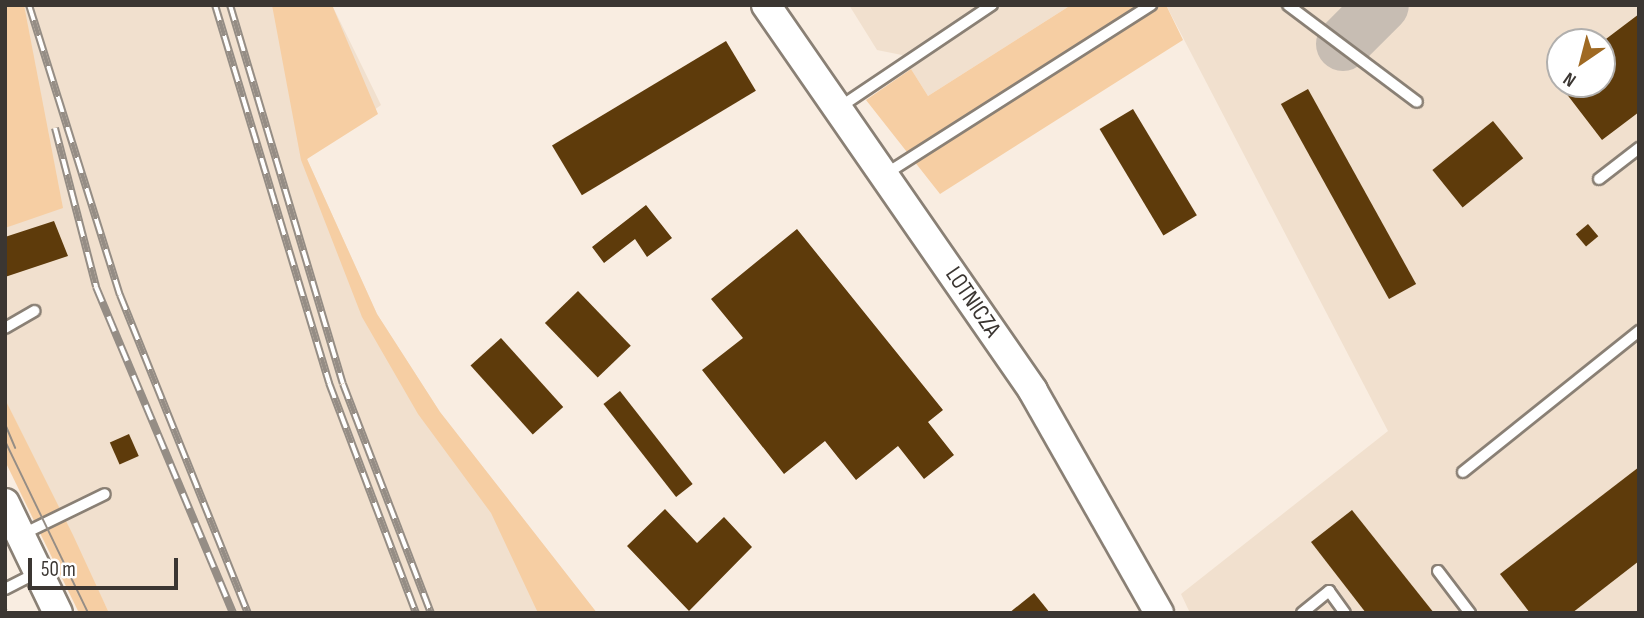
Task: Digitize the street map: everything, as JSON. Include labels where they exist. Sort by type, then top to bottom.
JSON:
[{"type":"street","name":"LOTNICZA","points":[[766,5],[1033,391],[1159,613]]},
{"type":"street","points":[[5,503],[58,613]]},
{"type":"lane","points":[[836,109],[992,5]]},
{"type":"lane","points":[[884,175],[1151,5]]},
{"type":"lane","points":[[1288,5],[1417,102]]},
{"type":"lane","points":[[1599,179],[1639,148]]},
{"type":"lane","points":[[5,328],[34,311]]},
{"type":"lane","points":[[1463,472],[1639,331]]},
{"type":"lane","points":[[21,536],[105,494]]},
{"type":"lane","points":[[1438,571],[1471,613]]},
{"type":"lane","points":[[5,589],[38,572]]},
{"type":"lane","points":[[1302,613],[1329,591],[1345,613]]},
{"type":"shaded area","points":[[5,5],[332,5],[381,105],[307,159],[377,314],[440,412],[597,613],[109,613],[5,399],[5,228],[12,225]]},
{"type":"shaded area","points":[[5,5],[24,5],[63,208],[5,228]]},
{"type":"shaded area","points":[[272,5],[332,5],[378,114],[307,159],[377,314],[440,412],[597,613],[538,613],[491,513],[418,414],[362,317],[301,160]]},
{"type":"shaded area","points":[[849,5],[1071,5],[928,96],[902,55],[877,50]]},
{"type":"shaded area","points":[[1071,5],[1166,5],[1183,40],[940,194],[866,100],[911,69],[928,96]]},
{"type":"shaded area","points":[[1166,5],[1639,5],[1639,613],[1190,613],[1181,594],[1388,431]]},
{"type":"shaded area","points":[[5,399],[109,613],[79,613],[5,461]]},
{"type":"building","points":[[1639,14],[1639,112],[1602,140],[1570,98],[1616,98],[1616,31]]},
{"type":"building","points":[[726,41],[756,91],[582,195],[552,146]]},
{"type":"building","points":[[1308,89],[1416,284],[1389,299],[1281,104]]},
{"type":"building","points":[[1133,109],[1197,215],[1163,235],[1100,129]]},
{"type":"building","points":[[1493,121],[1523,158],[1463,207],[1432,170]]},
{"type":"building","points":[[646,205],[672,238],[647,257],[635,239],[604,263],[592,247]]},
{"type":"building","points":[[54,221],[68,256],[5,277],[5,237]]},
{"type":"building","points":[[1588,224],[1598,236],[1586,247],[1576,234]]},
{"type":"building","points":[[797,229],[943,410],[928,422],[954,455],[924,479],[898,446],[856,480],[825,441],[784,474],[702,370],[743,338],[711,299]]},
{"type":"building","points":[[578,291],[631,346],[598,378],[545,323]]},
{"type":"building","points":[[501,338],[563,407],[533,435],[471,365]]},
{"type":"building","points":[[620,391],[693,484],[676,497],[603,404]]},
{"type":"building","points":[[129,434],[139,456],[120,464],[110,443]]},
{"type":"building","points":[[1639,467],[1639,561],[1572,613],[1530,613],[1500,574]]},
{"type":"building","points":[[665,509],[697,543],[724,517],[752,547],[689,611],[627,546]]},
{"type":"building","points":[[1352,510],[1434,613],[1366,613],[1311,542]]},
{"type":"building","points":[[1034,593],[1050,613],[1009,613]]},
{"type":"taxiway","points":[[1343,44],[1382,5]]},
{"type":"tram line","points":[[5,424],[15,448]]},
{"type":"tram line","points":[[5,441],[88,613]]},
{"type":"railway","points":[[29,5],[120,295],[248,613]]},
{"type":"railway","points":[[215,5],[329,383],[416,613]]},
{"type":"railway","points":[[230,5],[343,384],[431,613]]},
{"type":"railway","points":[[55,128],[96,287],[233,613]]}]
